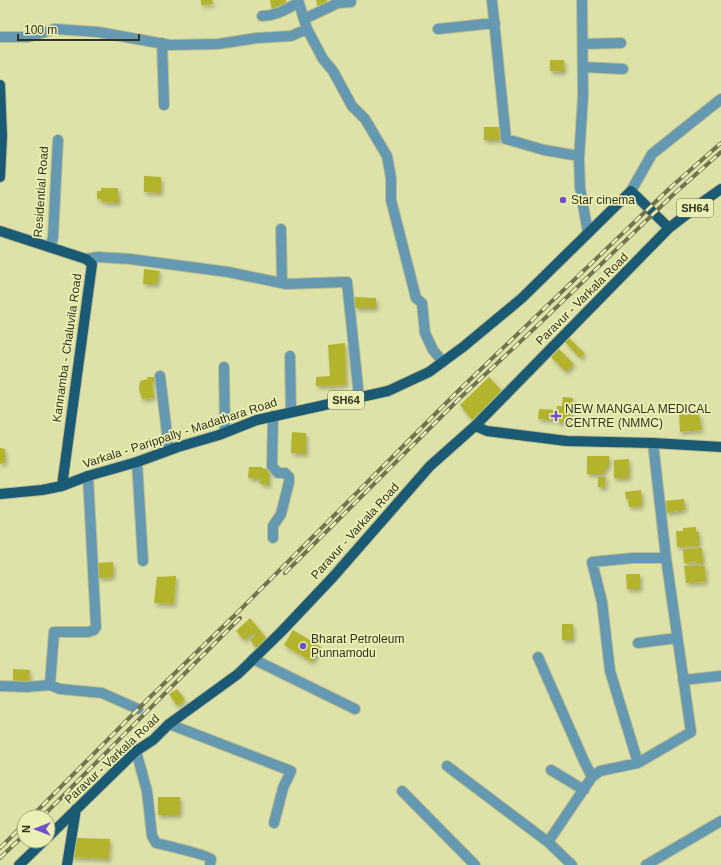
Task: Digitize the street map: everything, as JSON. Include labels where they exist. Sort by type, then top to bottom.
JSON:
[{"type":"main road","points":[[0,85],[2,136],[0,177]]},
{"type":"main road","name":"SH64","points":[[631,191],[669,228],[704,200],[721,189]]},
{"type":"main road","name":"Varkala - Parippally - Madathara Road","points":[[0,494],[42,490],[62,486],[88,476],[137,462],[257,420],[388,391],[429,372],[463,347],[522,298],[631,191]]},
{"type":"main road","name":"Paravur - Varkala Road","points":[[56,829],[136,751],[153,740],[169,724],[238,674],[333,577],[430,466],[475,426],[669,228]]},
{"type":"main road","name":"Kannamba - Chaluvila Road","points":[[0,231],[51,246],[86,259],[92,264],[62,486]]},
{"type":"main road","points":[[475,426],[487,431],[567,442],[653,443],[721,447]]},
{"type":"main road","points":[[68,865],[76,809]]},
{"type":"main road","points":[[19,865],[36,849]]},
{"type":"street","points":[[582,0],[583,96],[579,156],[580,188],[588,233]]},
{"type":"street","points":[[492,1],[506,139],[544,150],[579,156]]},
{"type":"street","points":[[262,16],[269,16],[278,13],[298,2],[307,29],[322,59],[333,71],[352,106],[365,119],[387,156],[391,178],[391,200],[416,298],[422,303],[425,333],[433,350],[443,362]]},
{"type":"street","points":[[304,19],[338,3],[351,2]]},
{"type":"street","points":[[438,29],[495,23]]},
{"type":"street","points":[[0,37],[28,37],[55,29],[98,32],[170,45],[218,44],[250,38],[290,36],[307,29]]},
{"type":"street","points":[[583,44],[622,43]]},
{"type":"street","points":[[162,44],[164,105]]},
{"type":"street","points":[[583,67],[623,69]]},
{"type":"street","points":[[631,191],[652,154],[721,99]]},
{"type":"street","name":"Residential Road","points":[[51,246],[53,237],[58,140]]},
{"type":"street","points":[[281,228],[282,283]]},
{"type":"street","points":[[86,259],[98,258],[130,260],[228,272],[282,283],[347,282],[359,397]]},
{"type":"street","points":[[290,356],[291,412]]},
{"type":"street","points":[[224,367],[225,432]]},
{"type":"street","points":[[160,376],[169,450]]},
{"type":"street","points":[[273,416],[272,466],[278,473],[285,474],[289,477],[281,514],[273,526],[273,538]]},
{"type":"street","points":[[548,842],[592,777],[600,771],[638,763],[691,732],[666,558],[653,443]]},
{"type":"street","points":[[137,462],[143,561]]},
{"type":"street","points":[[50,685],[54,632],[88,632],[94,630],[96,627],[88,476]]},
{"type":"street","points":[[638,763],[610,671],[602,602],[592,562],[633,558],[666,558]]},
{"type":"street","points":[[638,643],[677,638]]},
{"type":"street","points":[[538,657],[592,777]]},
{"type":"street","points":[[253,659],[355,709]]},
{"type":"street","points":[[683,680],[721,676]]},
{"type":"street","points":[[0,686],[50,685],[60,688],[102,693],[138,709]]},
{"type":"street","points":[[169,724],[290,771],[283,788],[274,823]]},
{"type":"street","points":[[136,751],[147,791],[152,836],[156,843],[208,856],[211,859],[210,865]]},
{"type":"street","points":[[447,766],[548,842],[572,865]]},
{"type":"street","points":[[551,770],[584,790]]},
{"type":"street","points":[[402,792],[475,865]]},
{"type":"street","points":[[646,865],[721,821]]},
{"type":"building","points":[[201,0],[212,0],[213,4],[201,5]]},
{"type":"building","points":[[270,0],[286,0],[287,6],[272,10]]},
{"type":"building","points":[[316,0],[327,0],[328,5],[318,7]]},
{"type":"building","points":[[550,60],[564,60],[564,72],[550,71]]},
{"type":"building","points":[[484,127],[500,127],[501,140],[484,140]]},
{"type":"building","points":[[144,176],[161,177],[161,193],[144,192]]},
{"type":"building","points":[[101,188],[118,188],[119,203],[102,202],[101,199],[97,199],[97,191],[101,191]]},
{"type":"building","points":[[144,269],[160,271],[157,284],[143,284]]},
{"type":"building","points":[[355,297],[376,298],[376,308],[355,308]]},
{"type":"building","points":[[569,338],[585,354],[580,358],[565,342]]},
{"type":"building","points":[[345,343],[346,385],[316,386],[316,377],[330,376],[328,345]]},
{"type":"building","points":[[559,349],[574,364],[566,372],[551,357]]},
{"type":"building","points":[[147,377],[155,377],[155,382],[152,382],[154,398],[142,399],[139,389],[140,381],[148,379]]},
{"type":"building","points":[[489,377],[503,392],[472,420],[460,405]]},
{"type":"building","name":"NEW MANGALA MEDICAL CENTRE (NMMC)","points":[[563,397],[573,398],[571,418],[569,418],[568,421],[562,421],[562,423],[557,422],[557,420],[538,419],[539,409],[556,410],[557,406],[562,406]]},
{"type":"building","points":[[679,414],[699,414],[702,430],[680,432]]},
{"type":"building","points":[[292,432],[306,433],[306,454],[291,453]]},
{"type":"building","points":[[0,448],[5,449],[5,463],[0,464]]},
{"type":"building","points":[[587,456],[609,456],[609,466],[607,466],[607,469],[604,469],[604,474],[587,474]]},
{"type":"building","points":[[629,459],[629,478],[614,478],[614,460]]},
{"type":"building","points":[[249,467],[262,467],[269,469],[269,485],[260,484],[260,479],[248,478]]},
{"type":"building","points":[[598,477],[606,477],[605,488],[598,487]]},
{"type":"building","points":[[641,490],[642,506],[629,507],[625,492]]},
{"type":"building","points":[[684,499],[685,510],[666,513],[664,501]]},
{"type":"building","points":[[696,527],[696,532],[699,532],[699,546],[677,547],[676,531],[683,531],[683,528]]},
{"type":"building","points":[[702,548],[703,564],[697,564],[696,562],[684,563],[683,549]]},
{"type":"building","points":[[113,562],[113,577],[98,578],[98,563]]},
{"type":"building","points":[[684,566],[705,566],[706,582],[686,583]]},
{"type":"building","points":[[626,574],[640,574],[640,589],[627,589]]},
{"type":"building","points":[[176,576],[174,604],[154,603],[157,577]]},
{"type":"building","points":[[250,618],[267,639],[256,648],[250,640],[255,636],[253,633],[244,640],[236,631]]},
{"type":"building","points":[[562,624],[573,624],[573,640],[562,640]]},
{"type":"building","name":"Bharat Petroleum Punnamodu","points":[[293,630],[321,647],[312,662],[284,645]]},
{"type":"building","points":[[13,669],[30,670],[29,684],[13,683]]},
{"type":"building","points":[[177,689],[185,700],[177,706],[169,694]]},
{"type":"building","points":[[158,797],[180,797],[180,815],[158,815]]},
{"type":"building","points":[[74,838],[110,839],[109,859],[71,857]]},
{"type":"railway","points":[[39,809],[455,394],[671,187],[721,143]]},
{"type":"railway","points":[[285,573],[460,398],[676,192],[721,152]]},
{"type":"railway","points":[[50,809],[240,618]]},
{"type":"railway","points":[[0,848],[16,832]]},
{"type":"railway","points":[[0,858],[16,843]]},
{"type":"place","name":"Star cinema","points":[[563,200]]},
{"type":"place","name":"NEW MANGALA MEDICAL CENTRE (NMMC)","points":[[556,416]]},
{"type":"place","name":"Bharat Petroleum Punnamodu","points":[[303,646]]}]
